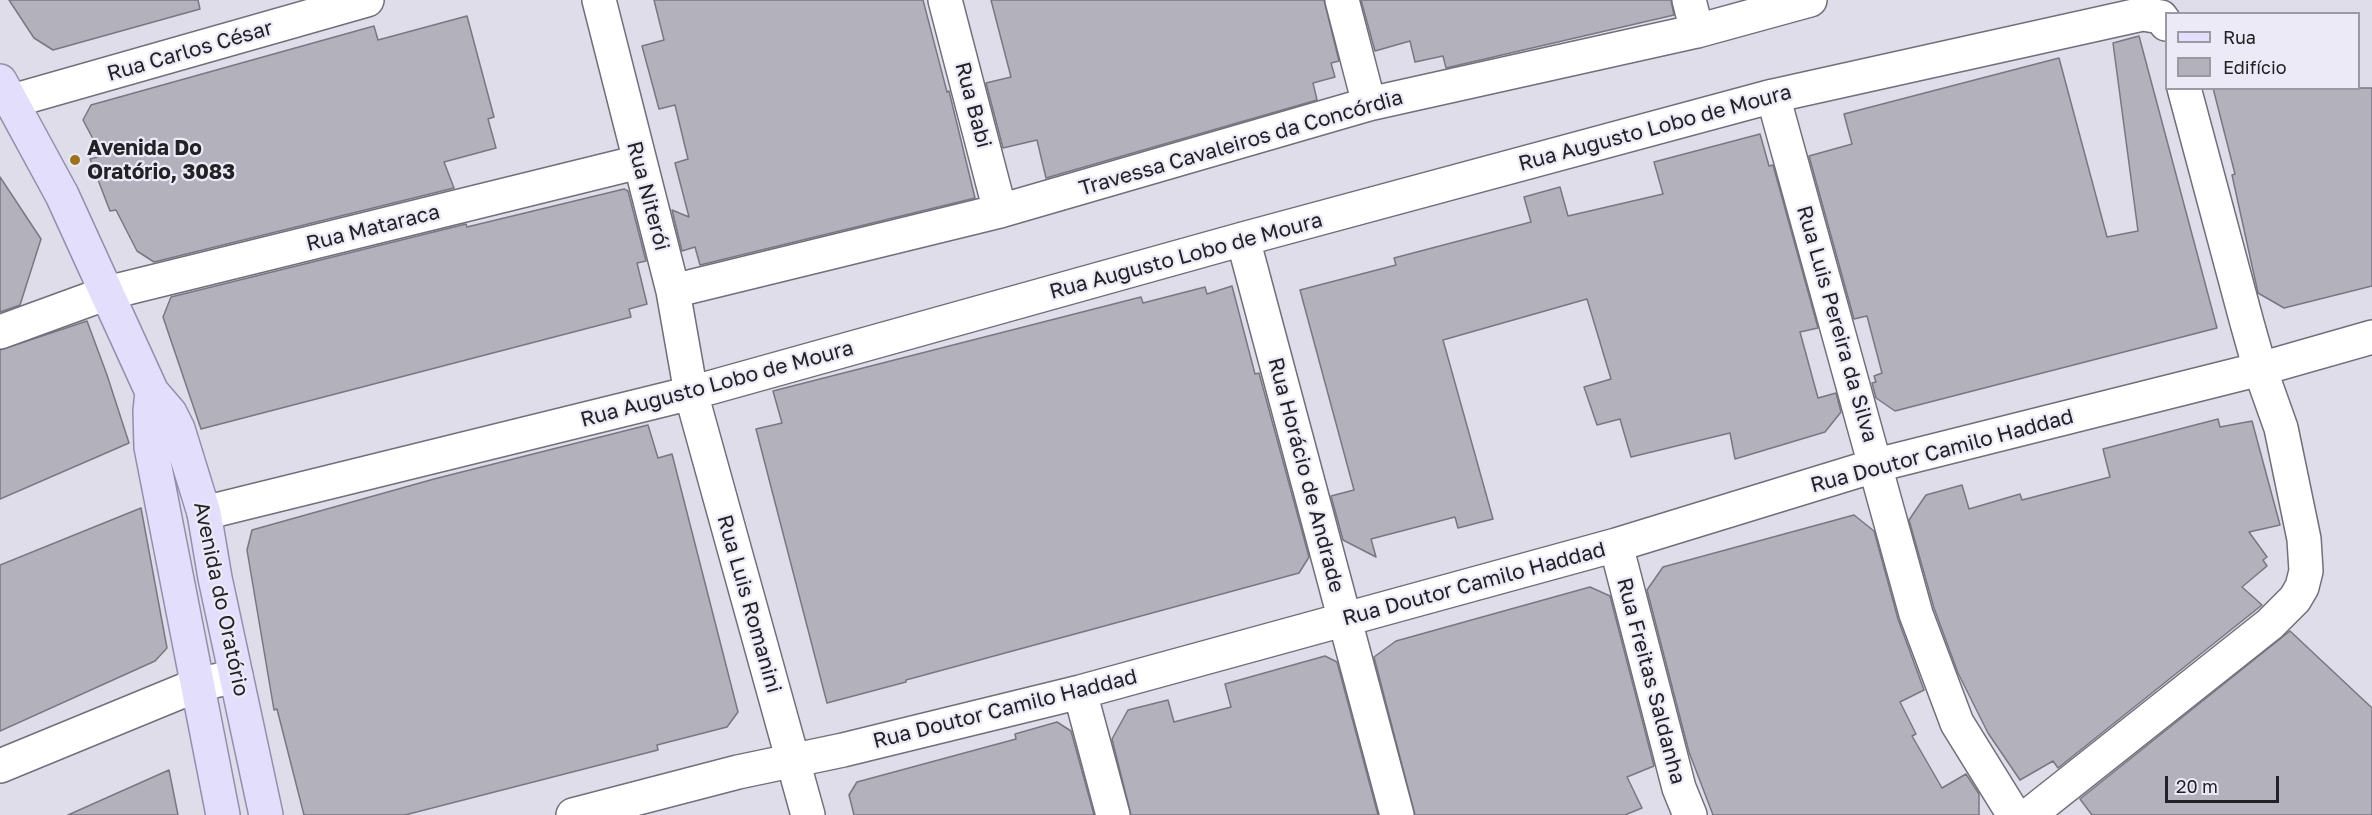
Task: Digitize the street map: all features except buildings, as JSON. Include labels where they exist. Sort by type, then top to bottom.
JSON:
[{"type":"main road","name":"Avenida do Oratório","points":[[6,91],[62,195],[152,392],[170,414],[178,429],[204,513],[215,578],[266,815]]},
{"type":"main road","name":"Avenida do Oratório","points":[[152,392],[151,447],[223,815]]},
{"type":"street","name":"Rua Carlos César","points":[[6,91],[367,0]]},
{"type":"street","name":"Rua Niterói","points":[[599,0],[673,291],[691,393]]},
{"type":"street","name":"Rua Babi","points":[[945,0],[1000,211]]},
{"type":"street","points":[[1342,0],[1369,104]]},
{"type":"street","name":"Travessa Cavaleiros da Concórdia","points":[[673,291],[1000,211],[1369,104],[1693,15],[1810,0]]},
{"type":"street","name":"Rua Augusto Lobo de Moura","points":[[204,513],[691,393],[1243,239],[1773,96],[2143,14],[2162,17],[2165,22]]},
{"type":"street","points":[[2029,815],[2270,624],[2295,599],[2302,587],[2306,571],[2304,539],[2281,428],[2260,369],[2185,90]]},
{"type":"street","name":"Rua Luis Pereira da Silva","points":[[1773,96],[1864,428],[1877,465],[1916,614],[1957,723],[2014,815]]},
{"type":"street","name":"Rua Mataraca","points":[[0,332],[106,293],[639,162]]},
{"type":"street","name":"Rua Horácio de Andrade","points":[[1243,239],[1397,815]]},
{"type":"street","name":"Rua Doutor Camilo Haddad","points":[[573,815],[1080,692],[1616,545],[1877,465],[2260,369],[2372,337]]},
{"type":"street","name":"Rua Luis Romanini","points":[[691,393],[808,815]]},
{"type":"street","name":"Rua Freitas Saldanha","points":[[1616,545],[1679,788],[1690,815]]},
{"type":"street","points":[[0,766],[197,686],[237,676]]},
{"type":"street","points":[[1080,692],[1113,815]]},
{"type":"place","name":"Avenida Do Oratório, 3083","points":[[75,160]]}]
